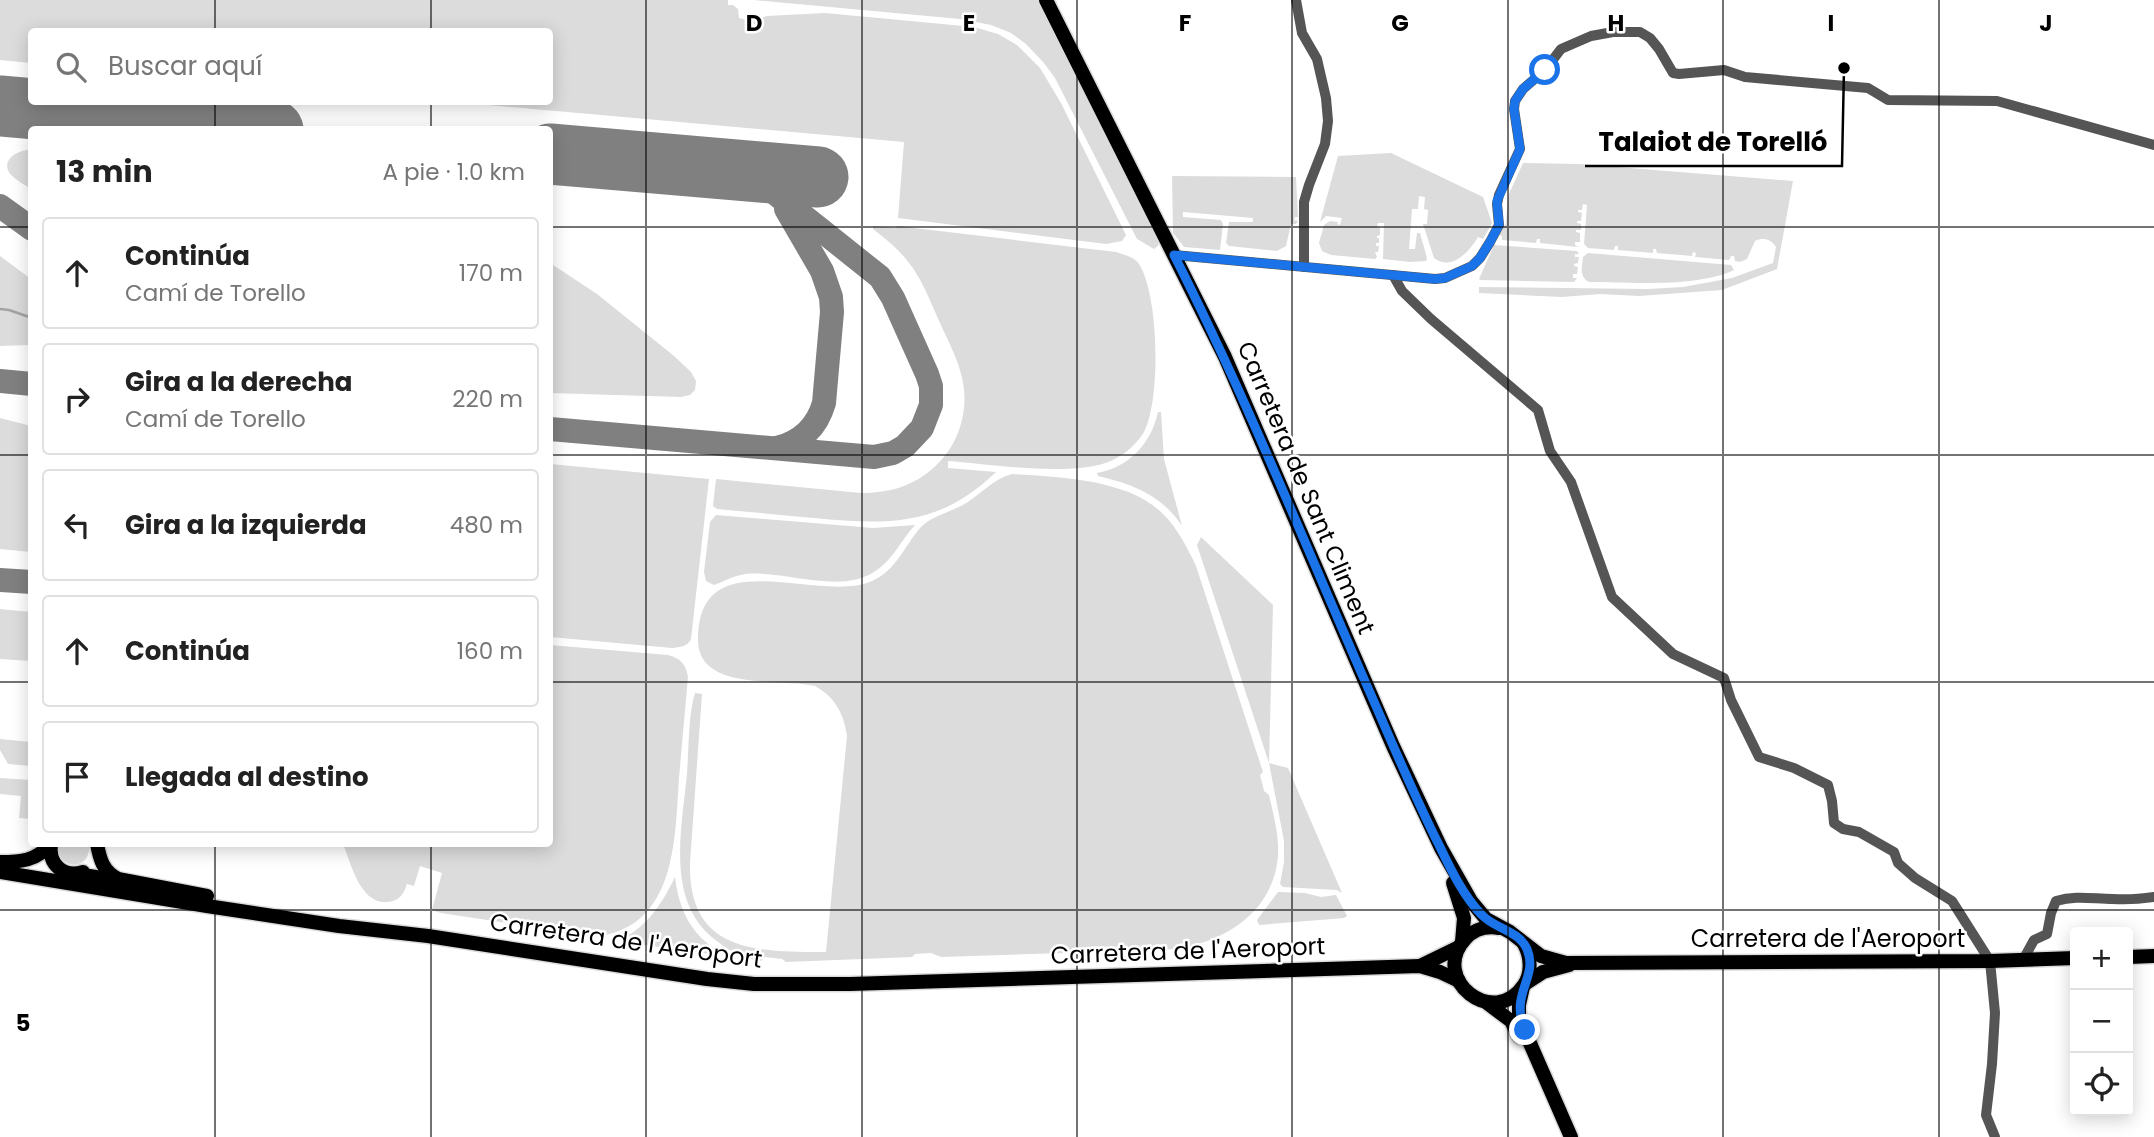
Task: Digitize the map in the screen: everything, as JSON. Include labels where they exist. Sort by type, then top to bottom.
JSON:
[{"type":"main road","name":"Carretera de Sant Climent","points":[[1046,0],[1225,357],[1388,734],[1441,849]]},
{"type":"main road","points":[[0,862],[30,859],[47,847]]},
{"type":"main road","points":[[50,847],[54,864],[61,870]]},
{"type":"main road","points":[[76,874],[92,865],[97,847]]},
{"type":"main road","points":[[97,847],[106,871],[125,881],[429,936]]},
{"type":"main road","points":[[1441,849],[1480,913],[1491,923],[1517,936],[1527,950],[1530,967],[1519,1005],[1519,1018],[1571,1137]]},
{"type":"main road","points":[[1441,849],[1462,908],[1464,930],[1454,967],[1459,981],[1468,994],[1487,1003],[1511,1021],[1564,1137]]},
{"type":"main road","points":[[0,871],[50,867],[134,889],[173,895],[207,906]]},
{"type":"main road","name":"Carretera de l'Aeroport","points":[[0,871],[339,926],[429,936],[754,984],[850,984],[1420,966],[1459,981]]},
{"type":"main road","points":[[1461,944],[1476,930],[1502,928]]},
{"type":"main road","points":[[1523,943],[1541,956],[1581,964]]},
{"type":"main road","name":"Carretera de l'Aeroport","points":[[1420,966],[1461,944]]},
{"type":"main road","points":[[2133,957],[2154,956]]},
{"type":"main road","name":"Carretera de l'Aeroport","points":[[1581,964],[2070,958]]},
{"type":"main road","points":[[1487,1003],[1507,1000],[1543,972],[1581,964]]},
{"type":"street","points":[[1296,0],[1302,33],[1317,59],[1328,121],[1325,144],[1304,202],[1304,267]]},
{"type":"street","points":[[1174,255],[1441,279],[1468,269],[1478,261],[1499,225],[1497,201],[1520,149],[1514,109],[1516,97],[1545,70],[1563,48],[1591,36],[1612,32],[1640,32],[1650,38],[1673,73],[1679,75],[1724,70],[1745,77],[1868,88],[1888,100],[1997,102],[2154,145]]},
{"type":"street","points":[[1393,275],[1402,290],[1431,319],[1538,410],[1550,452],[1572,482],[1612,597],[1673,654],[1724,678],[1731,700],[1759,757],[1794,768],[1828,785],[1834,823],[1859,832],[1894,852],[1898,863],[1915,878],[1952,901],[1990,961],[1995,1013],[1986,1115],[1995,1137]]},
{"type":"street","points":[[2023,960],[2035,940],[2047,934],[2056,901],[2069,897],[2110,900],[2154,897]]},
{"type":"shaded area","points":[[0,0],[728,0],[728,5],[738,9],[739,18],[751,21],[767,16],[825,13],[974,27],[998,34],[1017,45],[1040,68],[1061,103],[1126,235],[1122,241],[1106,244],[898,218],[904,142],[489,105],[553,105],[553,28],[28,28],[28,63],[0,60]]},
{"type":"shaded area","points":[[754,0],[1039,0],[1160,238],[1158,246],[1154,249],[1137,239],[1055,78],[1026,44],[1011,33],[991,25],[960,19]]},
{"type":"shaded area","points":[[28,150],[28,187],[8,170],[8,161],[18,153]]},
{"type":"shaded area","points":[[1391,153],[1483,197],[1492,223],[1483,239],[1478,237],[1465,253],[1453,261],[1440,262],[1434,258],[1423,224],[1427,224],[1425,197],[1419,196],[1418,209],[1412,209],[1409,249],[1415,249],[1417,233],[1420,233],[1426,261],[1383,259],[1384,223],[1378,223],[1377,227],[1380,228],[1380,235],[1377,236],[1379,243],[1376,243],[1376,246],[1379,246],[1375,259],[1331,255],[1322,251],[1319,243],[1324,225],[1330,221],[1340,225],[1342,218],[1326,216],[1320,222],[1338,156]]},
{"type":"shaded area","points":[[1523,163],[1579,164],[1793,181],[1777,269],[1722,290],[1639,296],[1600,294],[1562,297],[1479,293],[1479,287],[1683,287],[1732,278],[1773,263],[1776,247],[1764,239],[1755,241],[1747,259],[1740,262],[1735,261],[1734,256],[1729,260],[1695,257],[1696,253],[1693,252],[1692,256],[1657,253],[1656,249],[1653,249],[1653,253],[1618,250],[1618,246],[1615,246],[1614,250],[1588,248],[1584,244],[1587,205],[1583,204],[1582,210],[1578,210],[1582,213],[1581,221],[1577,221],[1581,224],[1581,230],[1576,230],[1580,233],[1580,242],[1575,242],[1578,247],[1540,243],[1540,239],[1537,239],[1536,243],[1502,240],[1499,235],[1506,223],[1508,196]]},
{"type":"shaded area","points":[[1172,176],[1296,177],[1298,217],[1294,220],[1298,221],[1291,224],[1286,246],[1277,251],[1229,246],[1226,243],[1229,222],[1253,222],[1253,218],[1183,212],[1183,217],[1221,220],[1223,224],[1220,250],[1184,247],[1173,233]]},
{"type":"shaded area","points":[[873,226],[897,226],[1116,252],[1135,260],[1146,279],[1151,299],[1155,348],[1153,397],[1144,432],[1138,441],[1113,460],[1078,468],[1032,468],[948,461],[948,468],[996,472],[954,503],[933,513],[911,518],[866,522],[717,509],[713,506],[716,479],[861,493],[898,488],[931,470],[955,440],[963,416],[964,391],[955,357],[914,270]]},
{"type":"shaded area","points":[[1494,245],[1577,251],[1579,254],[1575,254],[1575,257],[1579,257],[1578,263],[1574,266],[1578,267],[1577,274],[1573,274],[1573,278],[1577,278],[1574,282],[1481,280],[1479,279]]},
{"type":"shaded area","points":[[1588,253],[1731,265],[1734,270],[1719,276],[1682,282],[1589,282],[1582,271],[1583,257]]},
{"type":"shaded area","points":[[0,256],[28,277],[28,345],[0,346]]},
{"type":"shaded area","points":[[553,265],[597,294],[691,372],[696,381],[695,390],[690,395],[681,397],[553,393]]},
{"type":"shaded area","points":[[1158,412],[1161,412],[1164,459],[1182,526],[1165,506],[1145,492],[1098,476],[1097,473],[1129,460],[1137,452],[1150,434]]},
{"type":"shaded area","points":[[0,418],[28,425],[28,552],[0,549]]},
{"type":"shaded area","points":[[553,464],[709,479],[691,639],[683,646],[672,648],[553,637]]},
{"type":"shaded area","points":[[1012,474],[1091,482],[1130,493],[1161,512],[1181,538],[1196,566],[1263,772],[1260,775],[1264,791],[1269,795],[1273,812],[1278,856],[1272,882],[1264,898],[1240,924],[1208,941],[1143,952],[1099,947],[1095,952],[941,957],[931,953],[915,954],[912,957],[786,962],[765,957],[761,961],[755,960],[728,949],[701,926],[690,907],[683,887],[680,864],[690,722],[695,693],[702,694],[690,863],[692,893],[701,915],[714,931],[731,941],[752,948],[826,952],[847,736],[844,720],[837,707],[828,695],[815,686],[744,680],[727,676],[712,668],[702,657],[698,641],[703,610],[717,592],[738,583],[764,581],[849,586],[872,581],[888,571],[925,523],[963,505],[993,483]]},
{"type":"shaded area","points":[[716,515],[873,528],[915,525],[888,560],[863,577],[830,582],[745,574],[714,585],[706,581],[704,572],[710,522]]},
{"type":"shaded area","points":[[1201,537],[1273,605],[1269,763],[1197,545]]},
{"type":"shaded area","points":[[0,609],[28,612],[28,661],[0,659]]},
{"type":"shaded area","points":[[553,645],[668,655],[679,660],[686,668],[688,677],[676,824],[668,872],[647,912],[629,926],[606,935],[589,936],[532,927],[528,922],[512,919],[507,923],[441,913],[432,910],[442,873],[420,866],[414,886],[407,884],[398,899],[378,901],[364,890],[344,847],[553,847]]},
{"type":"shaded area","points":[[0,739],[28,742],[28,766],[8,764],[0,750]]},
{"type":"shaded area","points":[[1269,763],[1288,768],[1342,893],[1337,890],[1283,887],[1280,884],[1284,841]]},
{"type":"shaded area","points":[[0,778],[28,780],[28,819],[19,818],[21,796],[0,794]]},
{"type":"shaded area","points":[[59,847],[89,847],[85,860],[74,865],[62,859]]},
{"type":"shaded area","points":[[675,877],[683,911],[701,938],[720,952],[718,955],[644,945],[641,940],[627,938],[656,910]]},
{"type":"shaded area","points":[[1278,892],[1305,893],[1321,897],[1336,895],[1347,916],[1259,925],[1257,920]]},
{"type":"waterway","points":[[0,309],[28,317]]},
{"type":"taxiway","points":[[553,429],[874,457],[893,453],[905,446],[922,428],[931,405],[931,386],[893,298],[880,277],[767,187],[730,169]]},
{"type":"taxiway","points":[[0,206],[28,226]]},
{"type":"taxiway","points":[[777,448],[801,437],[821,412],[832,312],[831,297],[822,271],[786,209]]},
{"type":"taxiway","points":[[0,381],[28,384]]},
{"type":"taxiway","points":[[0,580],[28,582]]},
{"type":"runway","points":[[0,106],[228,126]]},
{"type":"runway","points":[[553,154],[818,177]]},
{"type":"place","name":"Talaiot de Torelló","points":[[1844,68]]},
{"type":"route","points":[[1525,1030],[1519,1018],[1519,1005],[1529,975],[1527,950],[1517,936],[1491,923],[1480,913],[1441,849],[1393,746],[1225,357],[1174,255],[1435,279],[1468,269],[1480,258],[1499,225],[1497,201],[1520,149],[1515,101],[1518,94],[1545,70]]}]
